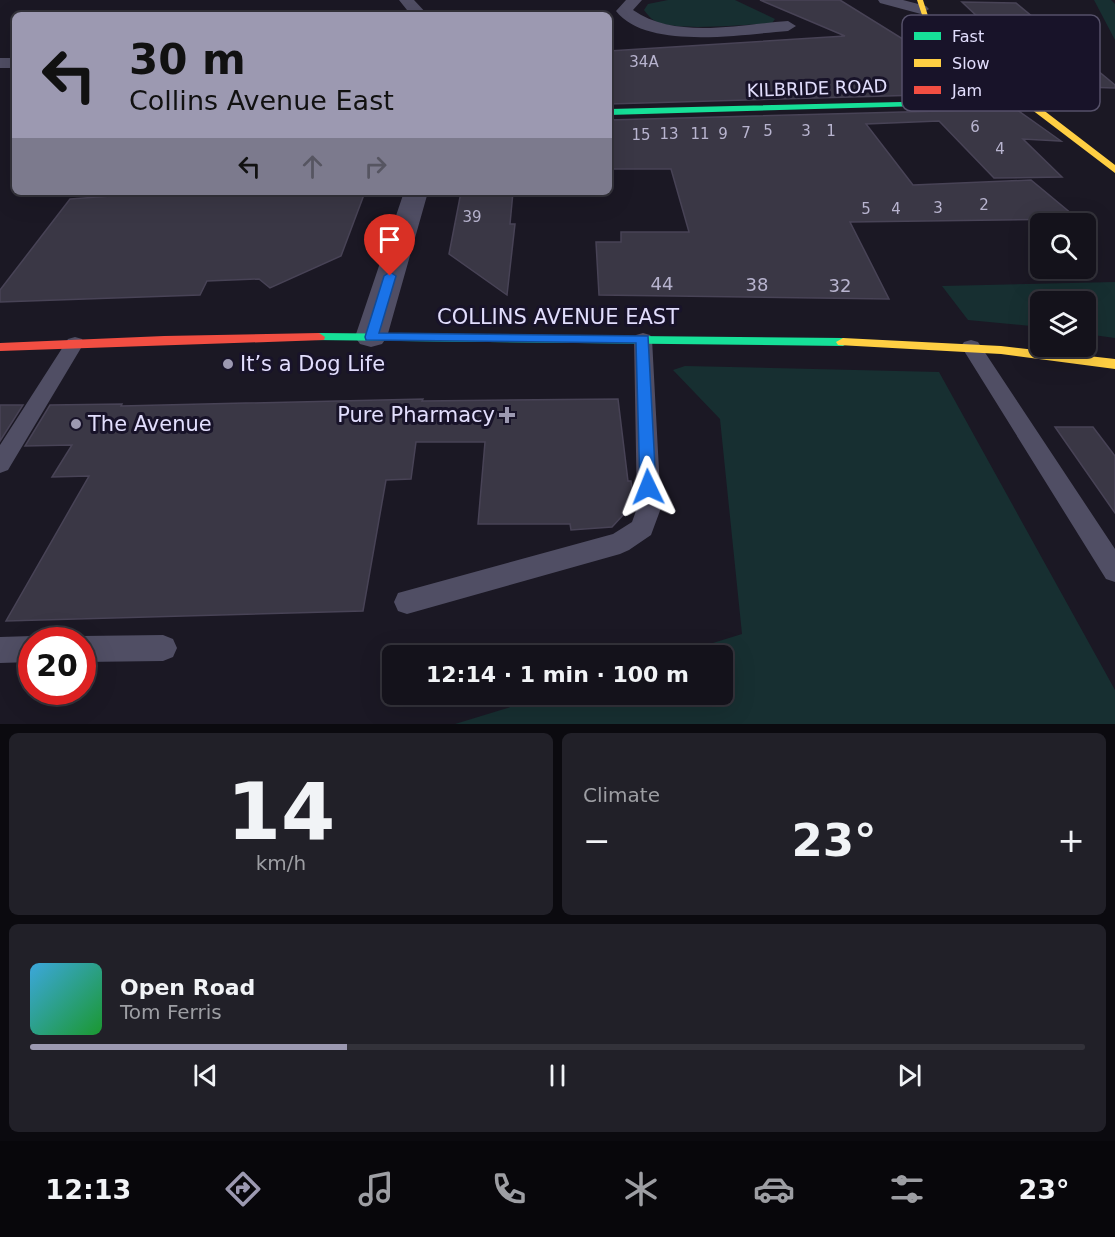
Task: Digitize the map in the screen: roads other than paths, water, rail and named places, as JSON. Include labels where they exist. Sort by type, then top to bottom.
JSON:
[{"type":"street","points":[[406,0],[417,12]]},
{"type":"street","points":[[635,0],[624,11],[632,19],[657,29],[676,31],[788,26]]},
{"type":"street","points":[[885,0],[920,4]]},
{"type":"street","name":"KILBRIDE ROAD","points":[[612,112],[902,104]]},
{"type":"street","points":[[1039,111],[1115,170]]},
{"type":"street","points":[[371,337],[415,195]]},
{"type":"street","name":"COLLINS AVENUE EAST","points":[[0,347],[75,343],[371,337],[643,339],[971,346],[1115,364]]},
{"type":"lane","points":[[407,602],[620,543],[642,528],[648,508],[643,339]]},
{"type":"lane","points":[[0,464],[75,343]]},
{"type":"lane","points":[[971,346],[1115,571]]},
{"type":"lane","points":[[96,649],[163,648]]},
{"type":"lane","points":[[0,650],[18,649]]},
{"type":"place","name":"It’s a Dog Life","points":[[228,364]]},
{"type":"place","name":"Pure Pharmacy","points":[[507,415]]},
{"type":"place","name":"The Avenue","points":[[76,424]]}]
